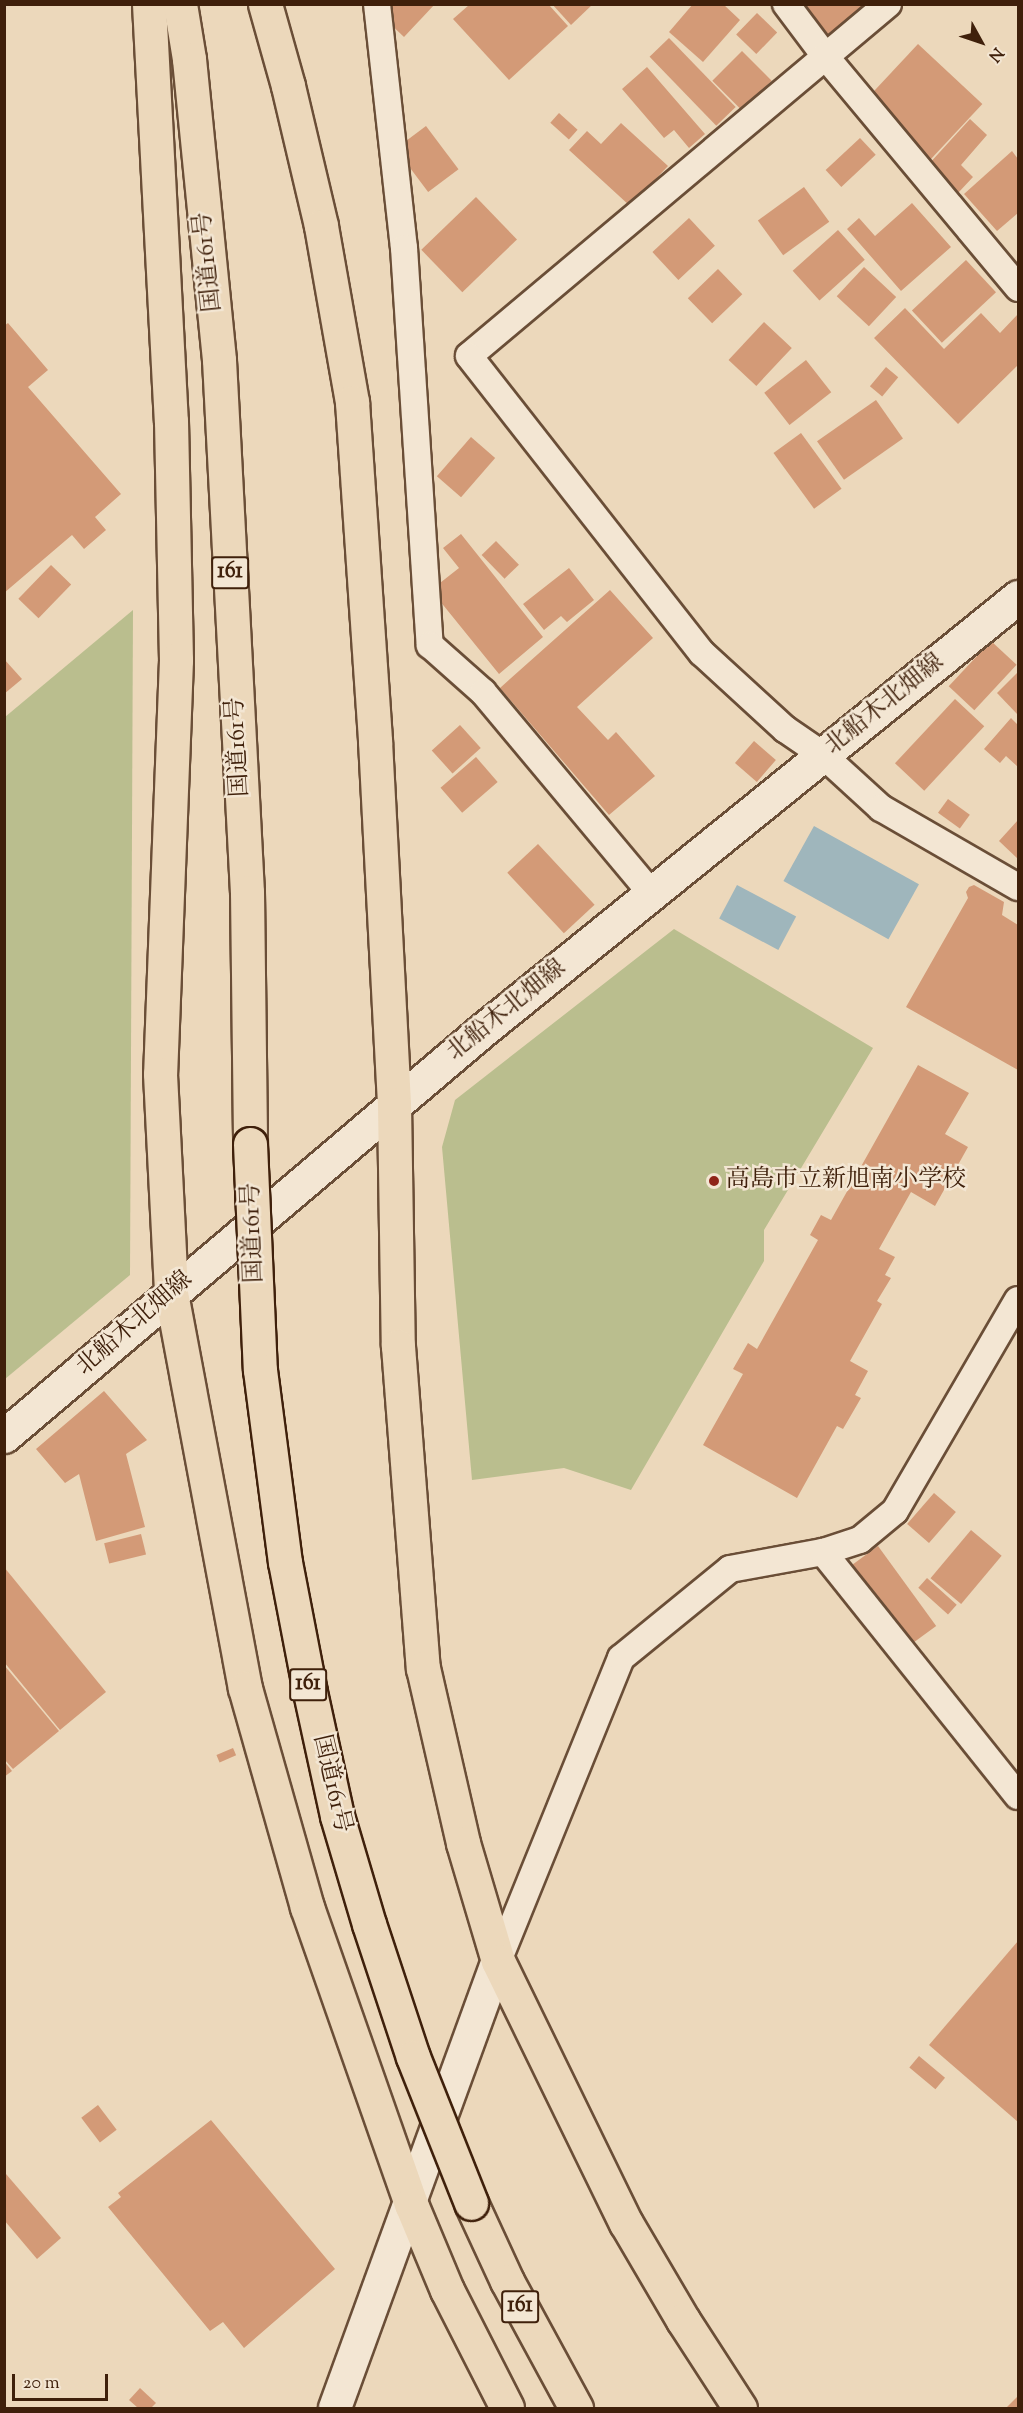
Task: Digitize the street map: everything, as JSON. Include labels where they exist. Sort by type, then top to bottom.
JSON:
[{"type":"highway","points":[[149,4],[171,421],[176,660],[160,1074],[171,1293],[245,1688],[307,1907],[411,2204],[447,2290],[507,2409]]},
{"type":"highway","name":"国道161号","points":[[180,4],[189,59],[219,360],[247,892],[250,1144],[260,1370],[285,1562],[337,1816],[369,1924],[413,2057],[471,2203],[521,2309],[576,2409]]},
{"type":"highway","points":[[265,4],[288,86],[321,226],[352,402],[375,741],[394,1104],[398,1346],[423,1668],[463,1843],[498,1960],[627,2223],[683,2320],[740,2409]]},
{"type":"main road","name":"北船木北畑線","points":[[4,1436],[394,1104],[1018,597]]},
{"type":"street","points":[[377,4],[404,248],[430,645],[483,692],[652,894]]},
{"type":"street","points":[[786,4],[825,56],[1018,288]]},
{"type":"street","points":[[888,4],[469,356],[702,653],[786,729],[823,755],[881,808],[1018,887]]},
{"type":"street","points":[[335,2409],[498,1960],[621,1658],[730,1569],[823,1552],[860,1539],[895,1511],[1018,1300]]},
{"type":"street","points":[[823,1552],[1018,1796]]},
{"type":"green space","points":[[133,610],[130,1275],[5,1379],[5,717]]},
{"type":"green space","points":[[674,929],[873,1048],[764,1230],[764,1261],[631,1490],[564,1468],[472,1480],[442,1147],[455,1100]]},
{"type":"water","points":[[814,826],[919,884],[888,939],[783,881]]},
{"type":"water","points":[[737,885],[796,916],[778,950],[719,919]]},
{"type":"building","points":[[394,4],[435,4],[404,37],[383,17]]},
{"type":"building","points":[[552,4],[593,4],[571,25]]},
{"type":"building","points":[[693,4],[723,4],[740,20],[703,62],[669,32]]},
{"type":"building","points":[[792,4],[873,4],[826,47]]},
{"type":"building","points":[[469,5],[549,5],[568,26],[509,80],[453,19]]},
{"type":"building","points":[[757,13],[777,32],[756,54],[736,35]]},
{"type":"building","points":[[669,38],[736,107],[716,126],[650,57]]},
{"type":"building","points":[[918,44],[982,104],[931,160],[866,100]]},
{"type":"building","points":[[742,51],[772,81],[742,110],[712,81]]},
{"type":"building","points":[[647,67],[705,134],[689,148],[674,130],[664,138],[622,89]]},
{"type":"building","points":[[559,113],[578,130],[569,139],[550,123]]},
{"type":"building","points":[[970,119],[987,135],[961,165],[973,177],[958,193],[928,165]]},
{"type":"building","points":[[621,123],[668,166],[630,206],[569,150],[587,131],[601,144]]},
{"type":"building","points":[[426,126],[458,169],[428,192],[396,149]]},
{"type":"building","points":[[860,138],[876,155],[841,187],[826,170]]},
{"type":"building","points":[[1012,151],[1018,159],[1018,213],[997,231],[964,194]]},
{"type":"building","points":[[804,187],[829,222],[783,255],[758,221]]},
{"type":"building","points":[[476,197],[517,239],[462,292],[421,250]]},
{"type":"building","points":[[912,203],[951,247],[901,291],[847,229],[859,218],[875,236]]},
{"type":"building","points":[[689,218],[715,246],[678,280],[652,252]]},
{"type":"building","points":[[838,230],[865,260],[819,301],[793,271]]},
{"type":"building","points":[[966,260],[996,292],[942,343],[912,310]]},
{"type":"building","points":[[864,267],[896,297],[869,326],[837,296]]},
{"type":"building","points":[[718,269],[742,294],[712,323],[688,298]]},
{"type":"building","points":[[905,308],[944,349],[981,313],[1000,333],[1018,314],[1018,365],[958,424],[874,338]]},
{"type":"building","points":[[764,322],[792,348],[756,386],[729,360]]},
{"type":"building","points":[[8,323],[48,370],[28,387],[121,494],[95,517],[106,530],[84,549],[72,535],[4,593],[4,326]]},
{"type":"building","points":[[806,360],[831,392],[789,425],[764,393]]},
{"type":"building","points":[[886,367],[898,377],[882,396],[870,386]]},
{"type":"building","points":[[876,400],[903,439],[844,480],[817,441]]},
{"type":"building","points":[[801,433],[842,489],[814,509],[773,453]]},
{"type":"building","points":[[471,437],[495,458],[461,497],[437,476]]},
{"type":"building","points":[[461,534],[543,637],[499,674],[431,590],[459,568],[443,548]]},
{"type":"building","points":[[496,541],[519,565],[505,579],[482,555]]},
{"type":"building","points":[[51,565],[71,584],[38,618],[18,599]]},
{"type":"building","points":[[569,568],[594,600],[567,622],[561,616],[544,630],[523,604]]},
{"type":"building","points":[[610,590],[653,638],[577,707],[608,740],[616,732],[655,776],[609,815],[500,688]]},
{"type":"building","points":[[991,641],[1017,665],[974,710],[949,686]]},
{"type":"building","points":[[4,659],[22,679],[4,694]]},
{"type":"building","points":[[1018,672],[1018,715],[997,693]]},
{"type":"building","points":[[955,699],[984,726],[924,791],[895,763]]},
{"type":"building","points":[[1011,718],[1018,725],[1018,767],[1006,756],[1000,763],[984,749]]},
{"type":"building","points":[[460,725],[481,748],[453,773],[432,750]]},
{"type":"building","points":[[754,741],[776,760],[757,782],[735,763]]},
{"type":"building","points":[[476,757],[498,782],[462,813],[441,788]]},
{"type":"building","points":[[948,799],[970,815],[960,829],[938,813]]},
{"type":"building","points":[[1018,820],[1018,859],[999,841]]},
{"type":"building","points":[[538,844],[595,905],[564,933],[507,873]]},
{"type":"building","points":[[974,885],[1004,902],[1002,915],[1018,925],[1018,1070],[906,1007],[968,898],[966,892]]},
{"type":"building","points":[[918,1065],[969,1093],[945,1134],[968,1147],[935,1206],[911,1192],[879,1249],[895,1257],[885,1275],[891,1278],[877,1301],[882,1304],[850,1361],[868,1371],[855,1395],[861,1398],[843,1429],[837,1426],[797,1498],[703,1445],[743,1374],[733,1369],[748,1343],[757,1349],[818,1240],[810,1235],[821,1215],[831,1220]]},
{"type":"building","points":[[104,1391],[147,1440],[126,1454],[145,1527],[96,1541],[79,1474],[65,1483],[36,1449]]},
{"type":"building","points":[[934,1493],[956,1512],[929,1543],[907,1524]]},
{"type":"building","points":[[971,1530],[1002,1556],[961,1604],[931,1578]]},
{"type":"building","points":[[141,1534],[146,1554],[109,1564],[104,1543]]},
{"type":"building","points":[[878,1546],[936,1626],[905,1649],[846,1569]]},
{"type":"building","points":[[4,1567],[106,1692],[60,1730],[4,1662]]},
{"type":"building","points":[[927,1578],[957,1605],[948,1614],[918,1588]]},
{"type":"building","points":[[4,1665],[59,1731],[13,1769],[4,1759]]},
{"type":"building","points":[[233,1748],[236,1755],[220,1762],[216,1755]]},
{"type":"building","points":[[4,1761],[12,1771],[4,1777]]},
{"type":"building","points":[[1018,1941],[1018,2122],[929,2045]]},
{"type":"building","points":[[919,2056],[945,2078],[935,2089],[909,2067]]},
{"type":"building","points":[[98,2105],[117,2130],[100,2142],[81,2118]]},
{"type":"building","points":[[211,2120],[335,2269],[244,2348],[223,2322],[210,2331],[108,2207],[121,2197],[118,2193]]},
{"type":"building","points":[[6,2174],[61,2238],[37,2259],[4,2220]]},
{"type":"building","points":[[140,2388],[156,2403],[151,2408],[138,2408],[129,2400]]},
{"type":"building","points":[[1018,2396],[1018,2408],[1006,2408]]},
{"type":"place","name":"高島市立新旭南小学校","points":[[714,1181]]}]
